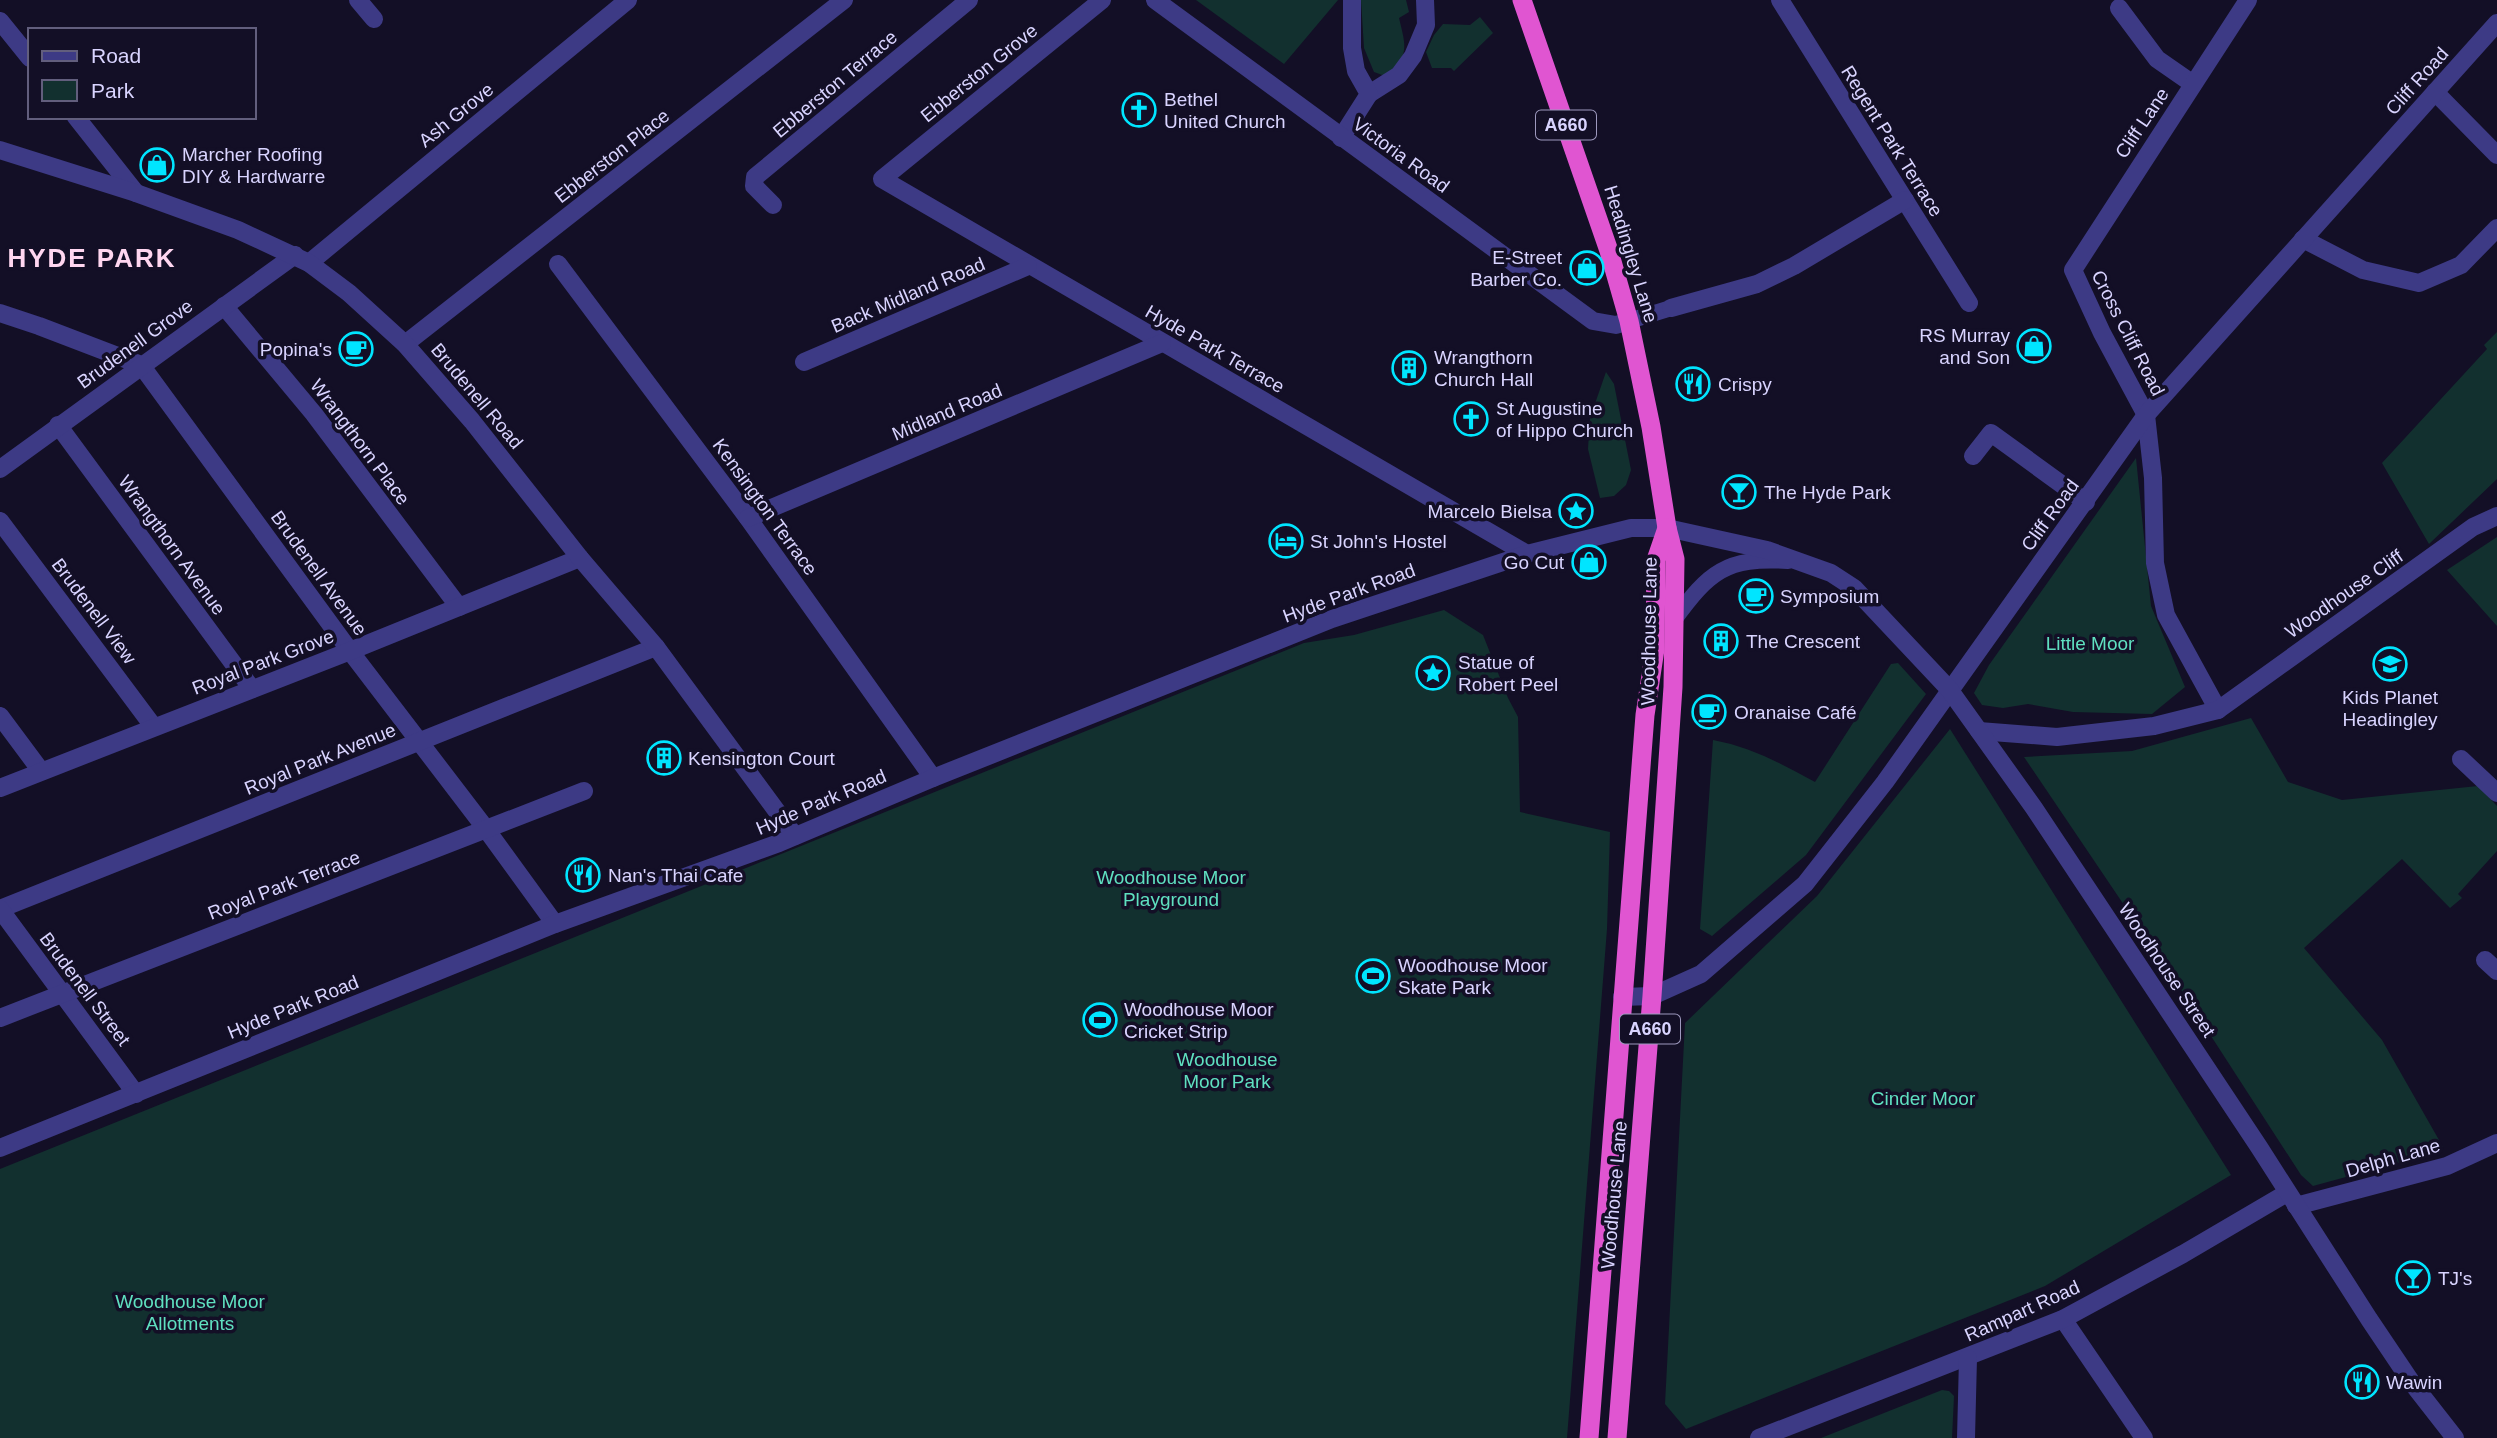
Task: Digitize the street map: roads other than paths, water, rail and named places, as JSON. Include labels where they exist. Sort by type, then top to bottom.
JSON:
[{"type":"highway","name":"Headingley Lane","points":[[1522,0],[1609,251],[1629,321],[1651,428],[1667,528]]},
{"type":"highway","name":"Woodhouse Lane","points":[[1617,1438],[1673,687],[1675,559],[1667,528]]},
{"type":"highway","name":"Woodhouse Lane","points":[[1589,1438],[1645,715],[1655,649],[1656,560],[1667,528]]},
{"type":"street","points":[[358,0],[374,19]]},
{"type":"street","name":"Ash Grove","points":[[302,259],[628,0]]},
{"type":"street","name":"Ebberston Place","points":[[405,344],[844,0]]},
{"type":"street","name":"Ebberston Terrace","points":[[773,205],[754,186],[755,177],[969,0]]},
{"type":"street","name":"Ebberston Grove","points":[[882,179],[1102,0]]},
{"type":"street","name":"Victoria Road","points":[[1155,0],[1593,321],[1616,325],[1629,321]]},
{"type":"street","points":[[1352,0],[1353,60],[1369,94]]},
{"type":"street","points":[[1341,138],[1369,94],[1399,75],[1413,56],[1426,25],[1425,0]]},
{"type":"street","name":"Regent Park Terrace","points":[[1780,0],[1969,303]]},
{"type":"street","name":"Cliff Lane","points":[[2073,270],[2248,0]]},
{"type":"street","points":[[2119,8],[2157,59],[2193,84]]},
{"type":"street","points":[[0,21],[28,56]]},
{"type":"street","name":"Cliff Road","points":[[1622,997],[1652,996],[1701,974],[1805,884],[1885,782],[2146,415],[2497,23]]},
{"type":"street","points":[[2435,92],[2497,155]]},
{"type":"street","points":[[78,119],[136,193]]},
{"type":"street","name":"Brudenell Road","points":[[0,150],[136,193],[238,230],[302,259],[349,293],[405,344],[472,421],[580,558],[656,647],[795,836]]},
{"type":"street","name":"Hyde Park Terrace","points":[[882,179],[1527,554]]},
{"type":"street","points":[[1629,321],[1756,284],[1794,266],[1905,200]]},
{"type":"street","points":[[2303,239],[2363,270],[2419,283],[2461,265],[2497,228]]},
{"type":"street","name":"Brudenell Grove","points":[[0,469],[224,306],[302,259]]},
{"type":"street","name":"Kensington Terrace","points":[[558,264],[748,518],[933,778]]},
{"type":"street","name":"Back Midland Road","points":[[804,362],[1028,266]]},
{"type":"street","name":"Cross Cliff Road","points":[[2073,270],[2146,415]]},
{"type":"street","name":"Wrangthorn Place","points":[[224,306],[314,414],[459,607]]},
{"type":"street","points":[[0,313],[141,365]]},
{"type":"street","name":"Midland Road","points":[[748,518],[1162,343]]},
{"type":"street","name":"Brudenell Avenue","points":[[141,365],[350,651],[555,924]]},
{"type":"street","points":[[2146,415],[2153,478],[2155,563],[2166,615],[2218,710]]},
{"type":"street","name":"Wrangthorn Avenue","points":[[58,425],[251,689]]},
{"type":"street","points":[[1973,456],[1991,433],[2086,502]]},
{"type":"street","name":"Woodhouse Cliff","points":[[1979,731],[2057,737],[2154,726],[2218,710],[2473,527],[2497,516]]},
{"type":"street","name":"Brudenell View","points":[[0,521],[153,726]]},
{"type":"street","name":"Hyde Park Road","points":[[0,1149],[555,924],[795,836],[1332,619],[1527,554],[1631,528],[1667,528]]},
{"type":"street","name":"Woodhouse Street","points":[[1667,528],[1731,540],[1804,562],[1830,573],[1854,588],[1949,689],[2034,808],[2412,1383],[2455,1438]]},
{"type":"street","name":"Royal Park Grove","points":[[0,788],[580,558]]},
{"type":"street","name":"Woodhouse Street","points":[[1674,620],[1703,584],[1714,574],[1734,564],[1766,559],[1804,562]]},
{"type":"street","name":"Royal Park Avenue","points":[[0,909],[656,647]]},
{"type":"street","points":[[0,716],[41,771]]},
{"type":"street","points":[[2461,759],[2497,793]]},
{"type":"street","name":"Royal Park Terrace","points":[[0,1018],[584,791]]},
{"type":"street","name":"Brudenell Street","points":[[0,909],[136,1094]]},
{"type":"street","name":"Delph Lane","points":[[2292,1200],[2447,1166],[2494,1150]]},
{"type":"street","name":"Rampart Road","points":[[1759,1438],[2063,1319],[2183,1254],[2292,1200]]},
{"type":"street","points":[[2063,1319],[2144,1438]]},
{"type":"street","points":[[1966,1438],[1968,1358]]},
{"type":"place","name":"Bethel United Church","points":[[1139,110]]},
{"type":"place","name":"Marcher Roofing DIY & Hardwarre","points":[[157,165]]},
{"type":"place","name":"E-Street Barber Co.","points":[[1587,268]]},
{"type":"place","name":"RS Murray and Son","points":[[2034,346]]},
{"type":"place","name":"Popina's","points":[[356,349]]},
{"type":"place","name":"Wrangthorn Church Hall","points":[[1409,368]]},
{"type":"place","name":"Crispy","points":[[1693,384]]},
{"type":"place","name":"St Augustine of Hippo Church","points":[[1471,419]]},
{"type":"place","name":"The Hyde Park","points":[[1739,492]]},
{"type":"place","name":"Marcelo Bielsa","points":[[1576,511]]},
{"type":"place","name":"St John's Hostel","points":[[1286,541]]},
{"type":"place","name":"Go Cut","points":[[1589,562]]},
{"type":"place","name":"Symposium","points":[[1756,596]]},
{"type":"place","name":"The Crescent","points":[[1721,641]]},
{"type":"place","name":"Kids Planet Headingley","points":[[2390,664]]},
{"type":"place","name":"Statue of Robert Peel","points":[[1433,673]]},
{"type":"place","name":"Oranaise Café","points":[[1709,712]]},
{"type":"place","name":"Kensington Court","points":[[664,758]]},
{"type":"place","name":"Nan's Thai Cafe","points":[[583,875]]},
{"type":"place","name":"Woodhouse Moor Skate Park","points":[[1373,976]]},
{"type":"place","name":"Woodhouse Moor Cricket Strip","points":[[1100,1020]]},
{"type":"place","name":"TJ's","points":[[2413,1278]]},
{"type":"place","name":"Wawin","points":[[2362,1382]]},
{"type":"district","name":"HYDE PARK","points":[[92,258]]},
{"type":"park label","name":"Little Moor","points":[[2090,643]]},
{"type":"park label","name":"Woodhouse Moor Playground","points":[[1171,888]]},
{"type":"park label","name":"Woodhouse Moor Park","points":[[1227,1070]]},
{"type":"park label","name":"Cinder Moor","points":[[1923,1098]]},
{"type":"park label","name":"Woodhouse Moor Allotments","points":[[190,1312]]}]
